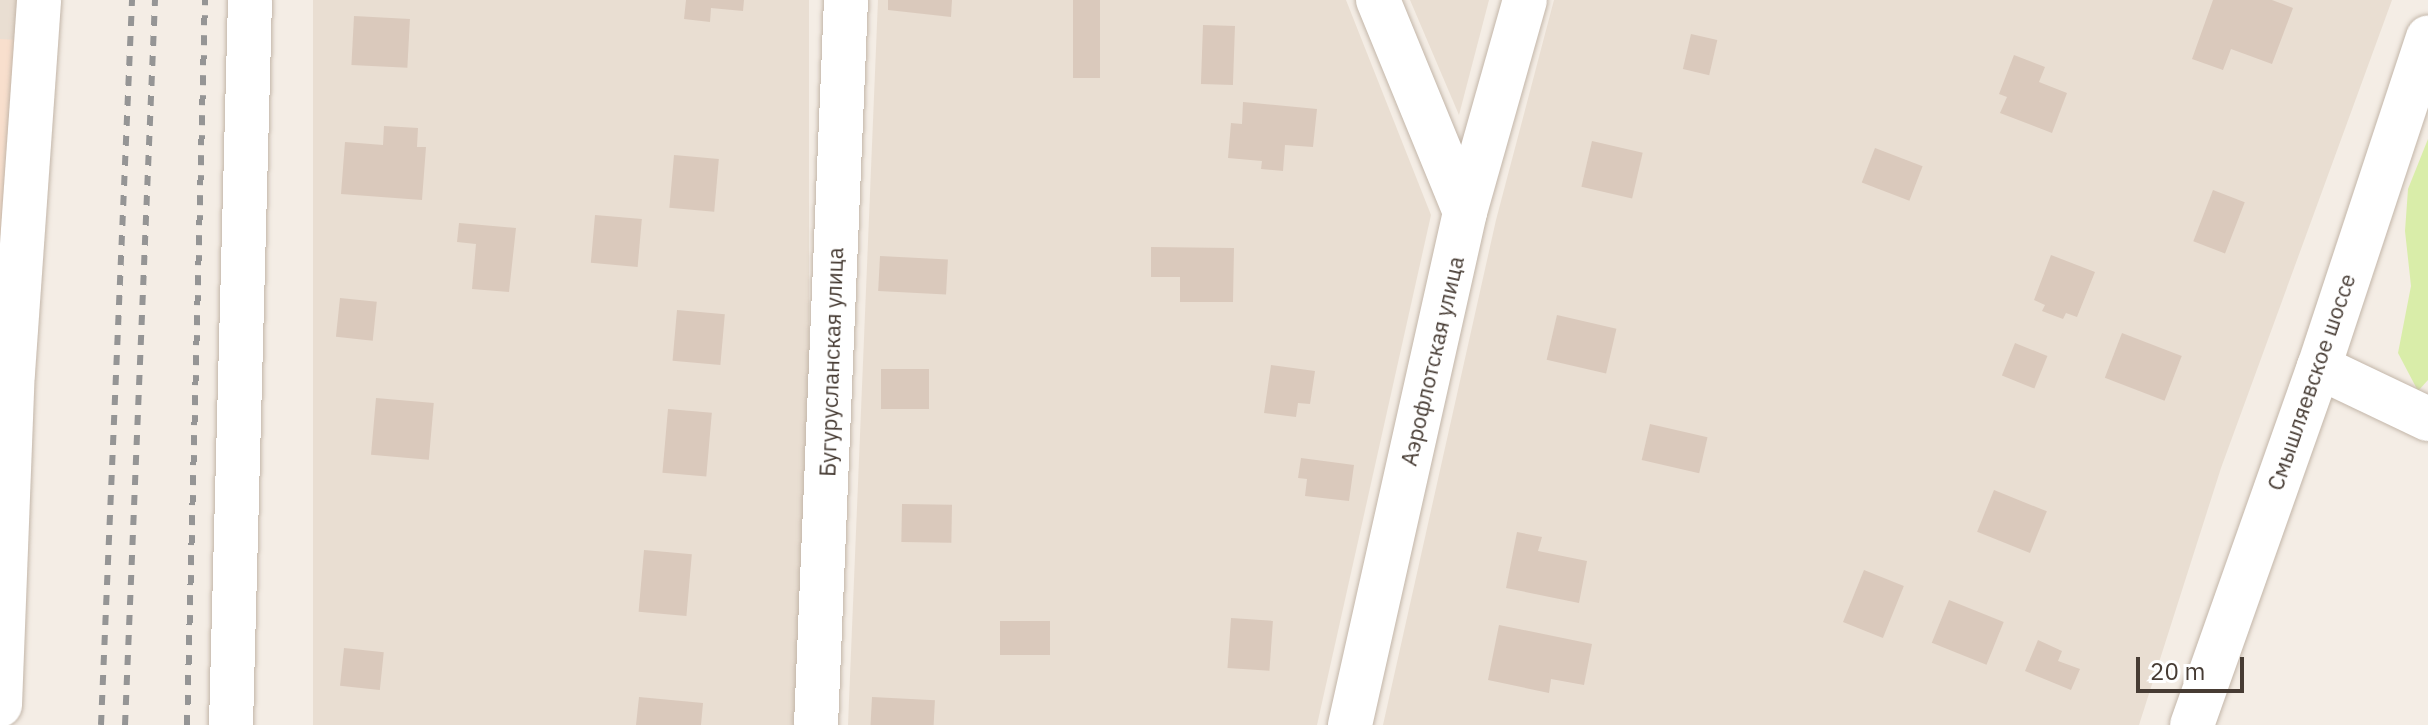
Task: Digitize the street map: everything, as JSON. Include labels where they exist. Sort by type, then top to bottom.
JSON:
[{"type":"street","points":[[0,705],[13,373],[39,0]]},
{"type":"street","points":[[231,725],[250,0]]},
{"type":"street","name":"Бугурусланская улица","points":[[816,725],[846,0]]},
{"type":"street","points":[[1378,0],[1465,212]]},
{"type":"street","name":"Аэрофлотская улица","points":[[1350,725],[1465,212],[1525,0]]},
{"type":"street","name":"Смышляевское шоссе","points":[[2192,725],[2319,367],[2428,38]]},
{"type":"street","points":[[2319,367],[2428,419]]},
{"type":"shaded area","points":[[0,0],[25,0],[0,308]]},
{"type":"shaded area","points":[[313,0],[809,0],[809,725],[313,725]]},
{"type":"shaded area","points":[[878,0],[1346,0],[1431,215],[1317,725],[848,725]]},
{"type":"shaded area","points":[[1410,0],[1489,0],[1459,115]]},
{"type":"shaded area","points":[[1554,0],[2392,0],[2221,468],[2139,725],[1383,725],[1496,220]]},
{"type":"shaded area","points":[[0,39],[17,40],[0,329]]},
{"type":"green space","points":[[2428,139],[2428,380],[2418,391],[2398,353],[2411,286],[2405,231],[2408,189]]},
{"type":"building","points":[[686,0],[744,0],[743,11],[711,8],[710,22],[684,19]]},
{"type":"building","points":[[888,0],[952,0],[951,17],[888,10]]},
{"type":"building","points":[[1073,0],[1100,0],[1100,78],[1073,78]]},
{"type":"building","points":[[2213,0],[2272,0],[2293,8],[2272,64],[2231,49],[2223,70],[2192,59]]},
{"type":"building","points":[[354,16],[410,19],[407,68],[351,65]]},
{"type":"building","points":[[1203,25],[1235,26],[1233,85],[1201,84]]},
{"type":"building","points":[[1691,34],[1717,40],[1709,75],[1683,69]]},
{"type":"building","points":[[2014,55],[2045,67],[2039,82],[2067,93],[2052,133],[2000,113],[2007,97],[1999,94]]},
{"type":"building","points":[[1243,102],[1317,109],[1313,147],[1285,145],[1283,171],[1261,169],[1262,161],[1228,158],[1231,123],[1242,124]]},
{"type":"building","points":[[384,126],[418,128],[417,147],[426,147],[422,200],[341,194],[345,142],[383,145]]},
{"type":"building","points":[[1592,141],[1643,153],[1632,198],[1581,187]]},
{"type":"building","points":[[1875,148],[1923,166],[1909,201],[1862,183]]},
{"type":"building","points":[[674,155],[719,159],[714,212],[669,208]]},
{"type":"building","points":[[2213,190],[2245,202],[2225,254],[2193,241]]},
{"type":"building","points":[[595,215],[642,219],[638,267],[591,263]]},
{"type":"building","points":[[459,223],[516,228],[509,292],[472,289],[476,244],[457,242]]},
{"type":"building","points":[[1151,247],[1234,248],[1233,302],[1180,302],[1180,277],[1151,277]]},
{"type":"building","points":[[2051,255],[2095,272],[2077,317],[2066,313],[2063,319],[2042,311],[2045,305],[2034,300]]},
{"type":"building","points":[[880,256],[948,260],[946,295],[878,291]]},
{"type":"building","points":[[340,298],[377,302],[373,341],[336,337]]},
{"type":"building","points":[[677,310],[725,314],[720,365],[673,361]]},
{"type":"building","points":[[1557,315],[1616,329],[1606,374],[1547,360]]},
{"type":"building","points":[[2122,333],[2182,356],[2165,401],[2105,378]]},
{"type":"building","points":[[2015,343],[2047,356],[2034,389],[2002,375]]},
{"type":"building","points":[[1271,365],[1315,371],[1310,404],[1298,403],[1296,417],[1264,413]]},
{"type":"building","points":[[881,369],[929,369],[929,409],[881,409]]},
{"type":"building","points":[[376,398],[434,403],[429,460],[371,455]]},
{"type":"building","points":[[668,409],[712,413],[706,477],[662,473]]},
{"type":"building","points":[[1650,424],[1707,437],[1699,473],[1642,460]]},
{"type":"building","points":[[1301,458],[1354,465],[1349,501],[1305,496],[1307,479],[1298,478]]},
{"type":"building","points":[[1994,490],[2047,511],[2030,553],[1977,532]]},
{"type":"building","points":[[902,504],[952,505],[951,543],[901,542]]},
{"type":"building","points":[[1517,532],[1542,537],[1538,551],[1587,561],[1579,603],[1506,588]]},
{"type":"building","points":[[644,550],[692,554],[686,616],[639,612]]},
{"type":"building","points":[[1864,570],[1904,586],[1883,638],[1843,622]]},
{"type":"building","points":[[1949,600],[2004,622],[1986,665],[1932,643]]},
{"type":"building","points":[[1231,618],[1273,621],[1269,671],[1228,668]]},
{"type":"building","points":[[1000,621],[1050,621],[1050,655],[1000,655]]},
{"type":"building","points":[[1499,625],[1592,644],[1584,685],[1551,679],[1549,693],[1488,680]]},
{"type":"building","points":[[2038,640],[2062,651],[2058,661],[2080,669],[2071,690],[2025,671]]},
{"type":"building","points":[[344,648],[384,652],[380,690],[340,686]]},
{"type":"building","points":[[639,697],[703,703],[701,725],[636,725]]},
{"type":"building","points":[[872,697],[935,700],[934,725],[871,725]]},
{"type":"railway","points":[[101,725],[132,0]]},
{"type":"railway","points":[[125,725],[155,0]]},
{"type":"railway","points":[[187,725],[205,0]]}]
